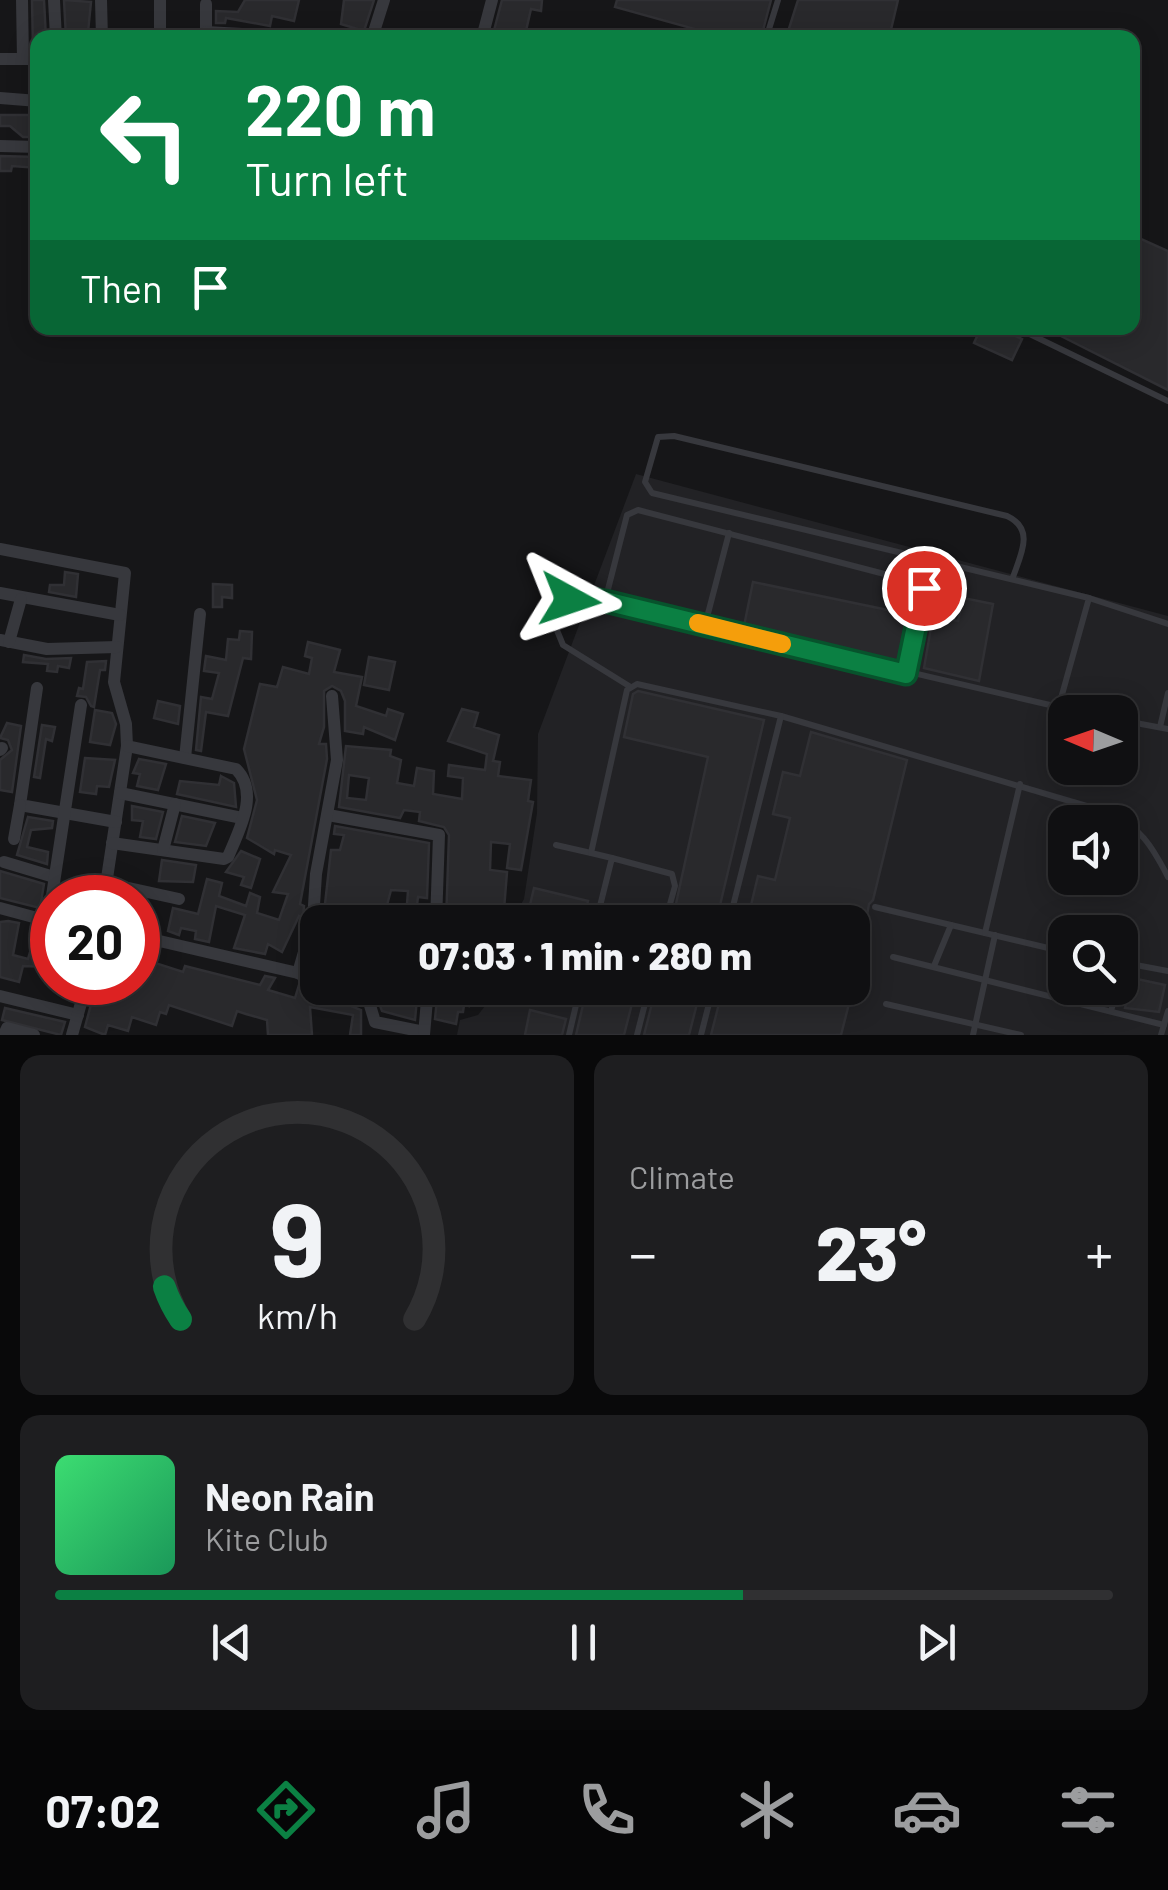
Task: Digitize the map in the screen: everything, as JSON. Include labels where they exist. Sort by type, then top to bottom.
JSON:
[{"type":"street","points":[[0,59],[30,59],[22,0]]},
{"type":"street","points":[[54,0],[56,30]]},
{"type":"street","points":[[101,0],[102,30]]},
{"type":"street","points":[[160,0],[160,30]]},
{"type":"street","points":[[375,30],[384,0]]},
{"type":"street","points":[[484,30],[492,0]]},
{"type":"street","points":[[206,4],[206,30]]},
{"type":"street","points":[[0,98],[30,100]]},
{"type":"street","points":[[0,146],[30,147]]},
{"type":"street","points":[[0,549],[125,573],[114,647],[114,682],[128,746],[107,875]]},
{"type":"street","points":[[0,593],[120,615]]},
{"type":"street","points":[[21,599],[4,641],[47,649],[114,647]]},
{"type":"street","points":[[185,758],[200,614]]},
{"type":"street","points":[[14,840],[37,688]]},
{"type":"street","points":[[160,941],[298,973],[312,921],[316,874],[337,760],[332,696]]},
{"type":"street","points":[[54,875],[81,705]]},
{"type":"street","points":[[112,843],[224,859],[228,857],[249,792],[243,775],[229,766],[128,746]]},
{"type":"street","points":[[120,794],[242,818]]},
{"type":"street","points":[[164,850],[174,804]]},
{"type":"street","points":[[20,805],[116,822]]},
{"type":"street","points":[[328,815],[436,832],[440,839],[437,905]]},
{"type":"street","points":[[4,862],[47,875]]},
{"type":"street","points":[[160,897],[179,899]]},
{"type":"street","points":[[0,908],[30,916]]},
{"type":"street","points":[[0,996],[78,1015]]},
{"type":"street","points":[[72,1035],[81,1005]]},
{"type":"street","points":[[369,1005],[373,1021],[388,1030],[424,1033],[426,1005]]},
{"type":"street","points":[[4,1035],[7,1028],[34,1035]]},
{"type":"lane","points":[[770,29],[778,0]]},
{"type":"lane","points":[[1032,335],[1168,401]]},
{"type":"lane","points":[[1014,576],[1024,534],[1022,526],[1007,516],[674,436],[658,438],[644,482],[652,493],[1014,576],[1168,624]]},
{"type":"lane","points":[[605,601],[631,510],[729,533],[920,583],[925,596],[906,674]]},
{"type":"lane","points":[[705,625],[729,533]]},
{"type":"lane","points":[[1048,706],[582,597],[570,600],[554,623],[562,646],[629,686],[781,716],[1020,784],[1129,821],[1144,834],[1168,877]]},
{"type":"lane","points":[[1062,695],[1089,598]]},
{"type":"lane","points":[[591,852],[629,686]]},
{"type":"lane","points":[[1138,723],[1164,728],[1168,693]]},
{"type":"lane","points":[[733,905],[781,716]]},
{"type":"lane","points":[[986,933],[1020,784]]},
{"type":"lane","points":[[556,845],[672,874],[675,886],[670,905]]},
{"type":"lane","points":[[600,905],[612,858]]},
{"type":"lane","points":[[874,907],[1048,949]]},
{"type":"lane","points":[[934,966],[951,925]]},
{"type":"lane","points":[[973,1035],[995,935]]},
{"type":"lane","points":[[894,957],[1048,993]]},
{"type":"lane","points":[[1138,965],[1168,972]]},
{"type":"lane","points":[[886,1004],[1022,1035]]},
{"type":"lane","points":[[569,1035],[576,1005]]},
{"type":"lane","points":[[637,1035],[645,1005]]},
{"type":"lane","points":[[701,1035],[709,1005]]},
{"type":"lane","points":[[1089,1005],[1164,1025]]},
{"type":"lane","points":[[1111,1011],[1112,1005]]},
{"type":"lane","points":[[1161,1035],[1168,1011]]},
{"type":"shaded area","points":[[636,474],[1168,616],[1168,1035],[457,1035],[460,1020],[478,1015],[486,1005],[870,1005],[870,905],[521,905],[537,813],[538,734]]},
{"type":"building","points":[[32,0],[44,0],[46,30],[33,30]]},
{"type":"building","points":[[64,0],[91,2],[88,30],[66,30]]},
{"type":"building","points":[[245,0],[299,0],[294,21],[272,16],[270,26],[226,18],[225,23],[216,23],[216,11],[238,12]]},
{"type":"building","points":[[344,0],[374,0],[364,30],[341,24]]},
{"type":"building","points":[[502,0],[542,0],[541,11],[531,9],[526,30],[494,30]]},
{"type":"building","points":[[617,0],[771,0],[763,30],[698,30],[615,7]]},
{"type":"building","points":[[798,0],[898,0],[891,30],[789,30]]},
{"type":"building","points":[[0,115],[30,115],[30,137],[23,137],[10,126],[0,126]]},
{"type":"building","points":[[0,156],[30,157],[30,167],[12,166],[11,171],[0,171]]},
{"type":"building","points":[[1140,239],[1168,251],[1168,390],[1059,335],[1140,335]]},
{"type":"building","points":[[978,335],[1013,335],[1022,339],[1012,360],[974,343]]},
{"type":"building","points":[[65,572],[78,574],[76,597],[49,592],[50,585],[64,585]]},
{"type":"building","points":[[753,582],[912,615],[902,663],[744,626]]},
{"type":"building","points":[[213,584],[232,585],[232,598],[222,597],[222,607],[213,607]]},
{"type":"building","points":[[963,598],[993,604],[979,681],[924,668],[933,616],[958,621]]},
{"type":"building","points":[[240,631],[252,632],[251,659],[243,658],[228,716],[206,712],[201,751],[196,750],[201,697],[212,699],[219,673],[204,671],[206,656],[226,660],[228,639],[239,640]]},
{"type":"building","points":[[308,642],[340,650],[334,672],[362,677],[356,706],[386,716],[388,709],[403,714],[395,740],[364,727],[363,734],[345,731],[341,691],[332,686],[324,691],[324,727],[319,744],[326,744],[327,759],[300,916],[282,952],[268,944],[265,954],[234,948],[245,915],[216,906],[209,942],[195,939],[196,931],[181,928],[179,935],[168,931],[173,908],[198,914],[207,879],[222,883],[219,896],[246,906],[250,893],[260,897],[257,913],[279,920],[288,894],[273,892],[291,855],[275,850],[274,854],[247,838],[257,800],[244,749],[260,684],[277,687],[283,667],[309,674],[312,658],[305,656]]},
{"type":"building","points":[[24,655],[71,658],[69,668],[58,666],[57,672],[47,671],[48,664],[23,662]]},
{"type":"building","points":[[369,657],[395,662],[389,690],[364,685]]},
{"type":"building","points":[[106,661],[105,670],[100,670],[94,707],[86,697],[77,696],[79,688],[83,689],[87,662]]},
{"type":"building","points":[[638,691],[764,720],[720,905],[676,905],[708,757],[624,737],[633,694]]},
{"type":"building","points":[[158,701],[180,706],[178,724],[154,718]]},
{"type":"building","points":[[462,709],[478,713],[474,727],[499,735],[493,761],[500,762],[498,776],[531,780],[528,801],[533,802],[521,870],[507,868],[510,844],[491,842],[490,870],[507,872],[504,905],[447,905],[449,835],[444,827],[419,821],[420,812],[404,810],[400,818],[339,807],[346,746],[391,750],[390,756],[401,760],[397,783],[414,786],[417,768],[434,771],[433,794],[462,799],[463,778],[448,776],[449,765],[485,770],[487,754],[448,741]],"holes":[[[349,775],[369,778],[366,800],[347,798]]]},
{"type":"building","points":[[95,710],[112,713],[116,724],[110,745],[90,742]]},
{"type":"building","points":[[7,723],[21,726],[12,792],[0,790],[0,760],[12,750],[8,740],[0,738]]},
{"type":"building","points":[[42,725],[55,727],[52,741],[46,739],[40,778],[34,777]]},
{"type":"building","points":[[811,732],[907,760],[869,905],[751,905],[758,876],[775,880],[790,818],[773,814],[783,772],[800,776]]},
{"type":"building","points":[[85,758],[115,760],[109,787],[97,786],[96,794],[80,792]]},
{"type":"building","points":[[139,759],[166,764],[158,790],[137,786],[140,774],[133,773]]},
{"type":"building","points":[[221,776],[234,783],[236,807],[177,794],[180,781],[219,785]]},
{"type":"building","points":[[132,806],[163,812],[156,839],[140,837],[143,821],[132,820]]},
{"type":"building","points":[[182,816],[215,823],[206,846],[175,842]]},
{"type":"building","points":[[28,817],[53,821],[52,828],[31,830],[27,847],[48,852],[47,864],[17,855]]},
{"type":"building","points":[[335,826],[429,843],[427,898],[418,897],[417,905],[407,904],[408,891],[391,890],[387,905],[325,905],[331,850],[340,850],[344,835],[334,834]]},
{"type":"building","points":[[241,851],[260,859],[251,888],[241,885],[244,877],[226,872]]},
{"type":"building","points":[[162,860],[196,865],[193,882],[160,881]]},
{"type":"building","points":[[0,871],[30,880],[30,906],[0,898]]},
{"type":"building","points":[[534,888],[588,901],[587,905],[530,905]]},
{"type":"building","points":[[0,922],[19,923],[13,955],[28,959],[30,952],[30,966],[23,966],[19,982],[0,977]]},
{"type":"building","points":[[160,965],[183,972],[185,966],[260,985],[265,976],[275,978],[268,990],[295,998],[300,985],[300,1005],[349,1005],[361,1010],[361,1035],[350,1035],[353,1015],[310,1007],[312,1035],[268,1035],[267,1020],[237,1011],[232,1026],[169,1005],[166,1014],[160,1012],[156,1025],[132,1017],[128,1031],[108,1025],[105,1035],[85,1027],[91,1005],[160,1005]]},
{"type":"building","points":[[1138,979],[1165,985],[1159,1012],[1125,1008],[1138,1005]]},
{"type":"building","points":[[380,1005],[416,1005],[415,1020],[382,1011]]},
{"type":"building","points":[[436,1005],[464,1005],[456,1024],[435,1019]]},
{"type":"building","points":[[583,1005],[632,1005],[624,1035],[576,1035]]},
{"type":"building","points":[[652,1005],[697,1005],[689,1035],[644,1035]]},
{"type":"building","points":[[719,1005],[849,1005],[841,1035],[711,1035]]},
{"type":"building","points":[[5,1008],[65,1022],[61,1035],[2,1020]]},
{"type":"building","points":[[530,1010],[566,1019],[562,1035],[525,1035]]},
{"type":"slow traffic","points":[[698,623],[782,644]]},
{"type":"route","points":[[570,600],[582,597],[605,601],[906,674],[924,588]]}]
